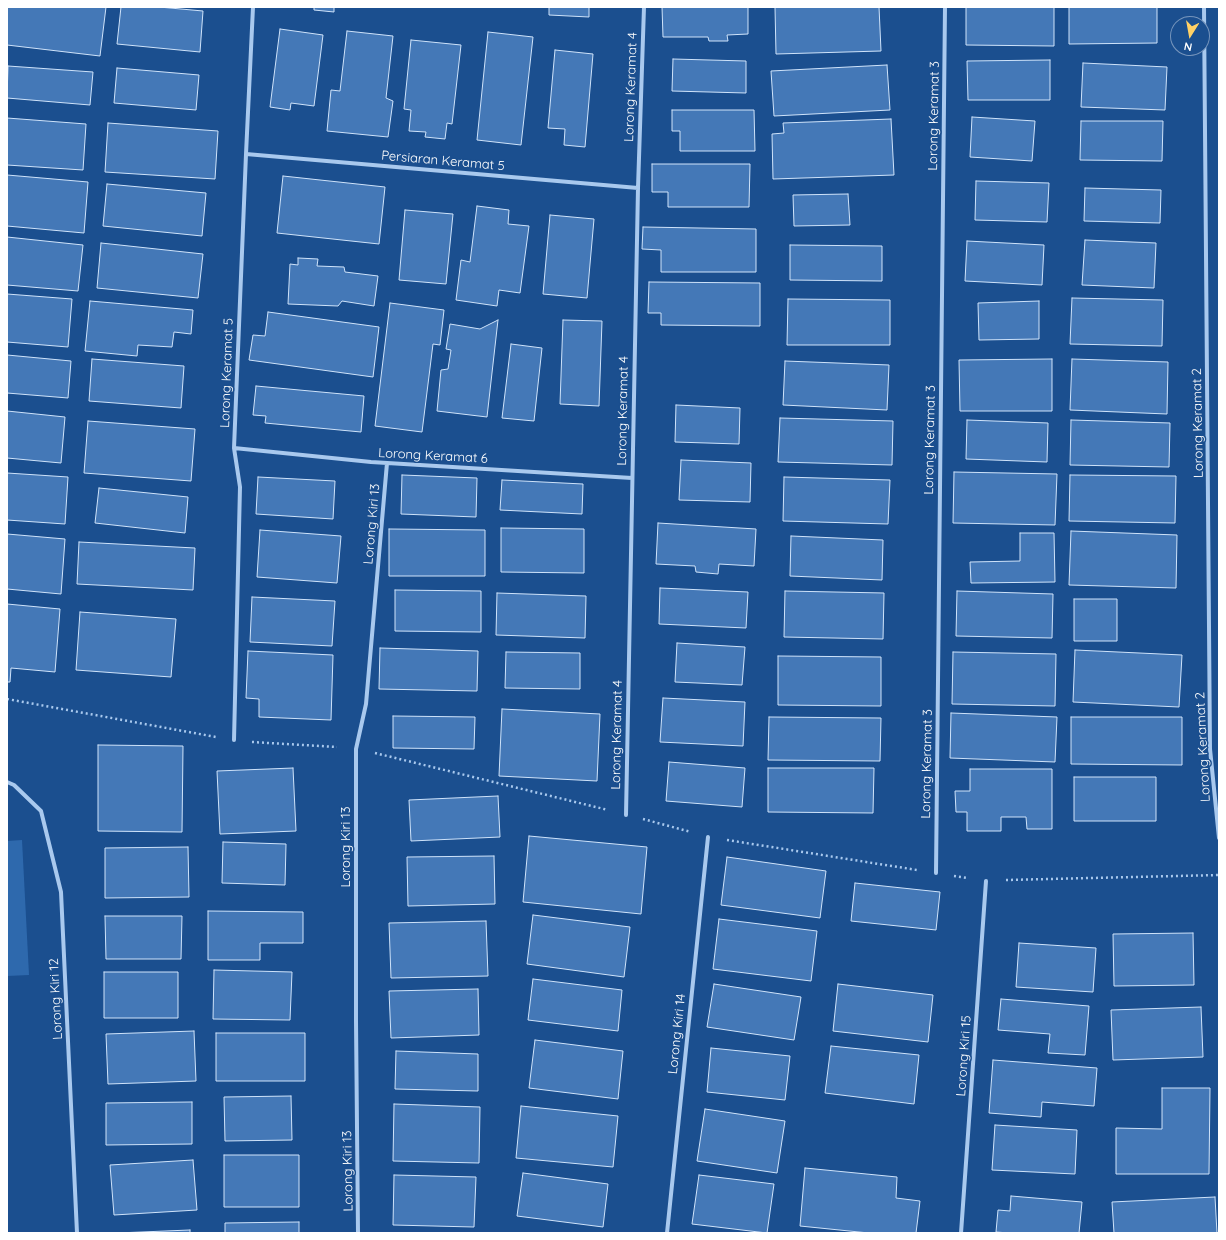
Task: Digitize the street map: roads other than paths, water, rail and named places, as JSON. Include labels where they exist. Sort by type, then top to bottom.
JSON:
[{"type":"street","name":"Lorong Keramat 5","points":[[234,740],[240,487],[234,448],[253,7]]},
{"type":"street","name":"Lorong Keramat 4","points":[[626,815],[638,188],[644,7]]},
{"type":"street","name":"Lorong Keramat 3","points":[[936,873],[945,7]]},
{"type":"street","name":"Lorong Keramat 2","points":[[1204,7],[1210,749],[1219,838]]},
{"type":"street","name":"Persiaran Keramat 5","points":[[246,154],[638,188]]},
{"type":"street","name":"Lorong Keramat 6","points":[[234,448],[371,462],[632,478]]},
{"type":"street","name":"Lorong Kiri 13","points":[[358,1233],[356,749],[366,704],[387,463]]},
{"type":"street","name":"Lorong Kiri 12","points":[[7,782],[14,786],[40,811],[61,892],[77,1233]]},
{"type":"street","name":"Lorong Kiri 14","points":[[667,1233],[708,837]]},
{"type":"street","name":"Lorong Kiri 15","points":[[961,1233],[986,881]]}]
